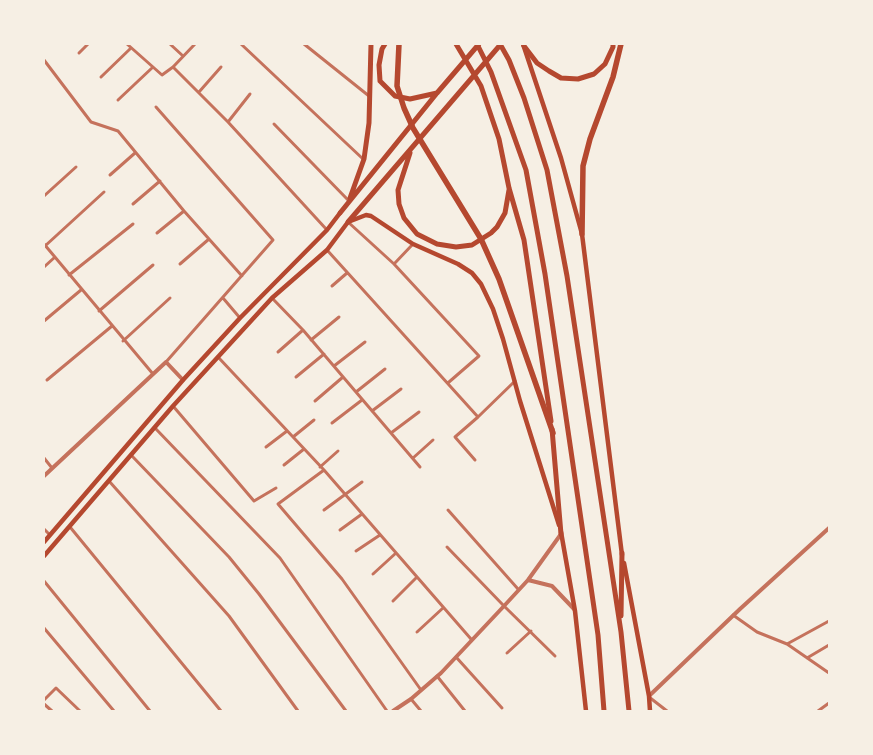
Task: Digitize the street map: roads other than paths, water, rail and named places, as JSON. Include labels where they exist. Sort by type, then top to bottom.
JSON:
[{"type":"highway","points":[[349,201],[364,159],[370,123],[371,44]]},
{"type":"highway","points":[[385,44],[382,49],[379,65],[380,81],[395,96],[410,99],[437,93]]},
{"type":"highway","points":[[399,44],[397,86],[404,108],[413,128],[481,238],[499,279],[552,434]]},
{"type":"highway","points":[[456,44],[481,86],[499,139],[509,188],[524,240],[552,434],[561,534]]},
{"type":"highway","points":[[340,213],[478,44],[491,72],[526,170],[545,274],[595,616],[604,711]]},
{"type":"highway","points":[[348,222],[500,44],[509,60],[524,98],[547,170],[567,276],[621,632],[629,711]]},
{"type":"highway","points":[[523,45],[537,64],[561,78],[578,79],[594,74],[605,64],[613,44]]},
{"type":"highway","points":[[582,234],[583,166],[590,139],[613,77],[621,44]]},
{"type":"highway","points":[[412,148],[398,190],[399,204],[404,218],[417,234],[437,244],[456,247],[472,244],[491,233],[505,213],[509,188]]},
{"type":"highway","points":[[621,632],[622,553]]},
{"type":"main road","points":[[523,45],[561,158],[582,234],[622,553],[649,696],[650,711]]},
{"type":"main road","points":[[44,542],[183,380],[240,318],[327,230],[340,213]]},
{"type":"main road","points":[[44,556],[132,456],[173,406],[272,298],[327,250],[348,222],[366,215],[371,216],[414,244],[458,264],[472,273],[481,284],[493,308],[561,534],[574,609],[586,711]]},
{"type":"street","points":[[79,52],[88,44]]},
{"type":"street","points":[[127,44],[162,75],[195,44]]},
{"type":"street","points":[[170,44],[183,56]]},
{"type":"street","points":[[241,44],[364,159]]},
{"type":"street","points":[[304,44],[369,97]]},
{"type":"street","points":[[101,77],[131,48]]},
{"type":"street","points":[[44,60],[91,122],[118,131],[208,239],[242,276]]},
{"type":"street","points":[[173,66],[228,122],[327,230]]},
{"type":"street","points":[[118,100],[153,67]]},
{"type":"street","points":[[199,92],[222,68]]},
{"type":"street","points":[[228,122],[250,94]]},
{"type":"street","points":[[44,476],[166,362],[273,240],[156,107]]},
{"type":"street","points":[[274,124],[349,201]]},
{"type":"street","points":[[110,175],[135,153]]},
{"type":"street","points":[[44,196],[76,167]]},
{"type":"street","points":[[133,204],[160,181]]},
{"type":"street","points":[[104,192],[44,245],[123,341],[153,374]]},
{"type":"street","points":[[157,233],[184,210]]},
{"type":"street","points":[[348,222],[394,264],[479,356],[448,382]]},
{"type":"street","points":[[69,275],[133,224]]},
{"type":"street","points":[[180,264],[208,239]]},
{"type":"street","points":[[394,264],[414,244]]},
{"type":"street","points":[[327,250],[478,417]]},
{"type":"street","points":[[44,267],[55,257]]},
{"type":"street","points":[[99,311],[153,265]]},
{"type":"street","points":[[332,286],[347,272]]},
{"type":"street","points":[[44,321],[81,290]]},
{"type":"street","points":[[123,341],[170,298]]},
{"type":"street","points":[[223,298],[240,318]]},
{"type":"street","points":[[272,298],[303,330],[420,467]]},
{"type":"street","points":[[311,340],[340,318]]},
{"type":"street","points":[[47,380],[112,326]]},
{"type":"street","points":[[278,352],[303,330]]},
{"type":"street","points":[[334,366],[364,342]]},
{"type":"street","points":[[296,377],[324,354]]},
{"type":"street","points":[[218,356],[324,470],[471,639]]},
{"type":"street","points":[[166,362],[183,380]]},
{"type":"street","points":[[356,392],[385,369]]},
{"type":"street","points":[[315,401],[343,377]]},
{"type":"street","points":[[475,460],[455,437],[516,380]]},
{"type":"street","points":[[372,411],[401,389]]},
{"type":"street","points":[[332,423],[362,400]]},
{"type":"street","points":[[173,406],[254,502],[276,488]]},
{"type":"street","points":[[391,433],[419,412]]},
{"type":"street","points":[[293,438],[314,420]]},
{"type":"street","points":[[155,428],[280,558],[387,711]]},
{"type":"street","points":[[266,447],[287,431]]},
{"type":"street","points":[[412,458],[433,440]]},
{"type":"street","points":[[284,465],[304,449]]},
{"type":"street","points":[[320,467],[338,451]]},
{"type":"street","points":[[132,456],[228,557],[260,594],[346,711]]},
{"type":"street","points":[[44,458],[52,468]]},
{"type":"street","points":[[324,470],[278,504],[342,580],[422,690]]},
{"type":"street","points":[[109,481],[229,616],[298,711]]},
{"type":"street","points":[[324,510],[362,482]]},
{"type":"street","points":[[448,510],[518,589]]},
{"type":"street","points":[[340,530],[362,514]]},
{"type":"street","points":[[70,527],[221,711]]},
{"type":"street","points":[[667,711],[649,696],[733,615],[829,528]]},
{"type":"street","points":[[44,529],[50,535]]},
{"type":"street","points":[[393,711],[411,699],[437,676],[504,606],[528,580],[561,534]]},
{"type":"street","points":[[356,551],[380,535]]},
{"type":"street","points":[[448,547],[504,606],[556,656]]},
{"type":"street","points":[[373,574],[396,553]]},
{"type":"street","points":[[393,601],[417,577]]},
{"type":"street","points":[[528,580],[552,586],[574,609]]},
{"type":"street","points":[[44,581],[150,711]]},
{"type":"street","points":[[418,632],[444,608]]},
{"type":"street","points":[[733,615],[757,632],[787,644],[829,673]]},
{"type":"street","points":[[787,644],[829,621]]},
{"type":"street","points":[[44,628],[114,711]]},
{"type":"street","points":[[508,653],[531,630]]},
{"type":"street","points":[[807,658],[829,646]]},
{"type":"street","points":[[456,656],[502,708]]},
{"type":"street","points":[[437,676],[465,711]]},
{"type":"street","points":[[52,711],[44,702],[56,688],[80,711]]},
{"type":"street","points":[[411,699],[421,711]]},
{"type":"street","points":[[818,711],[829,703]]}]
